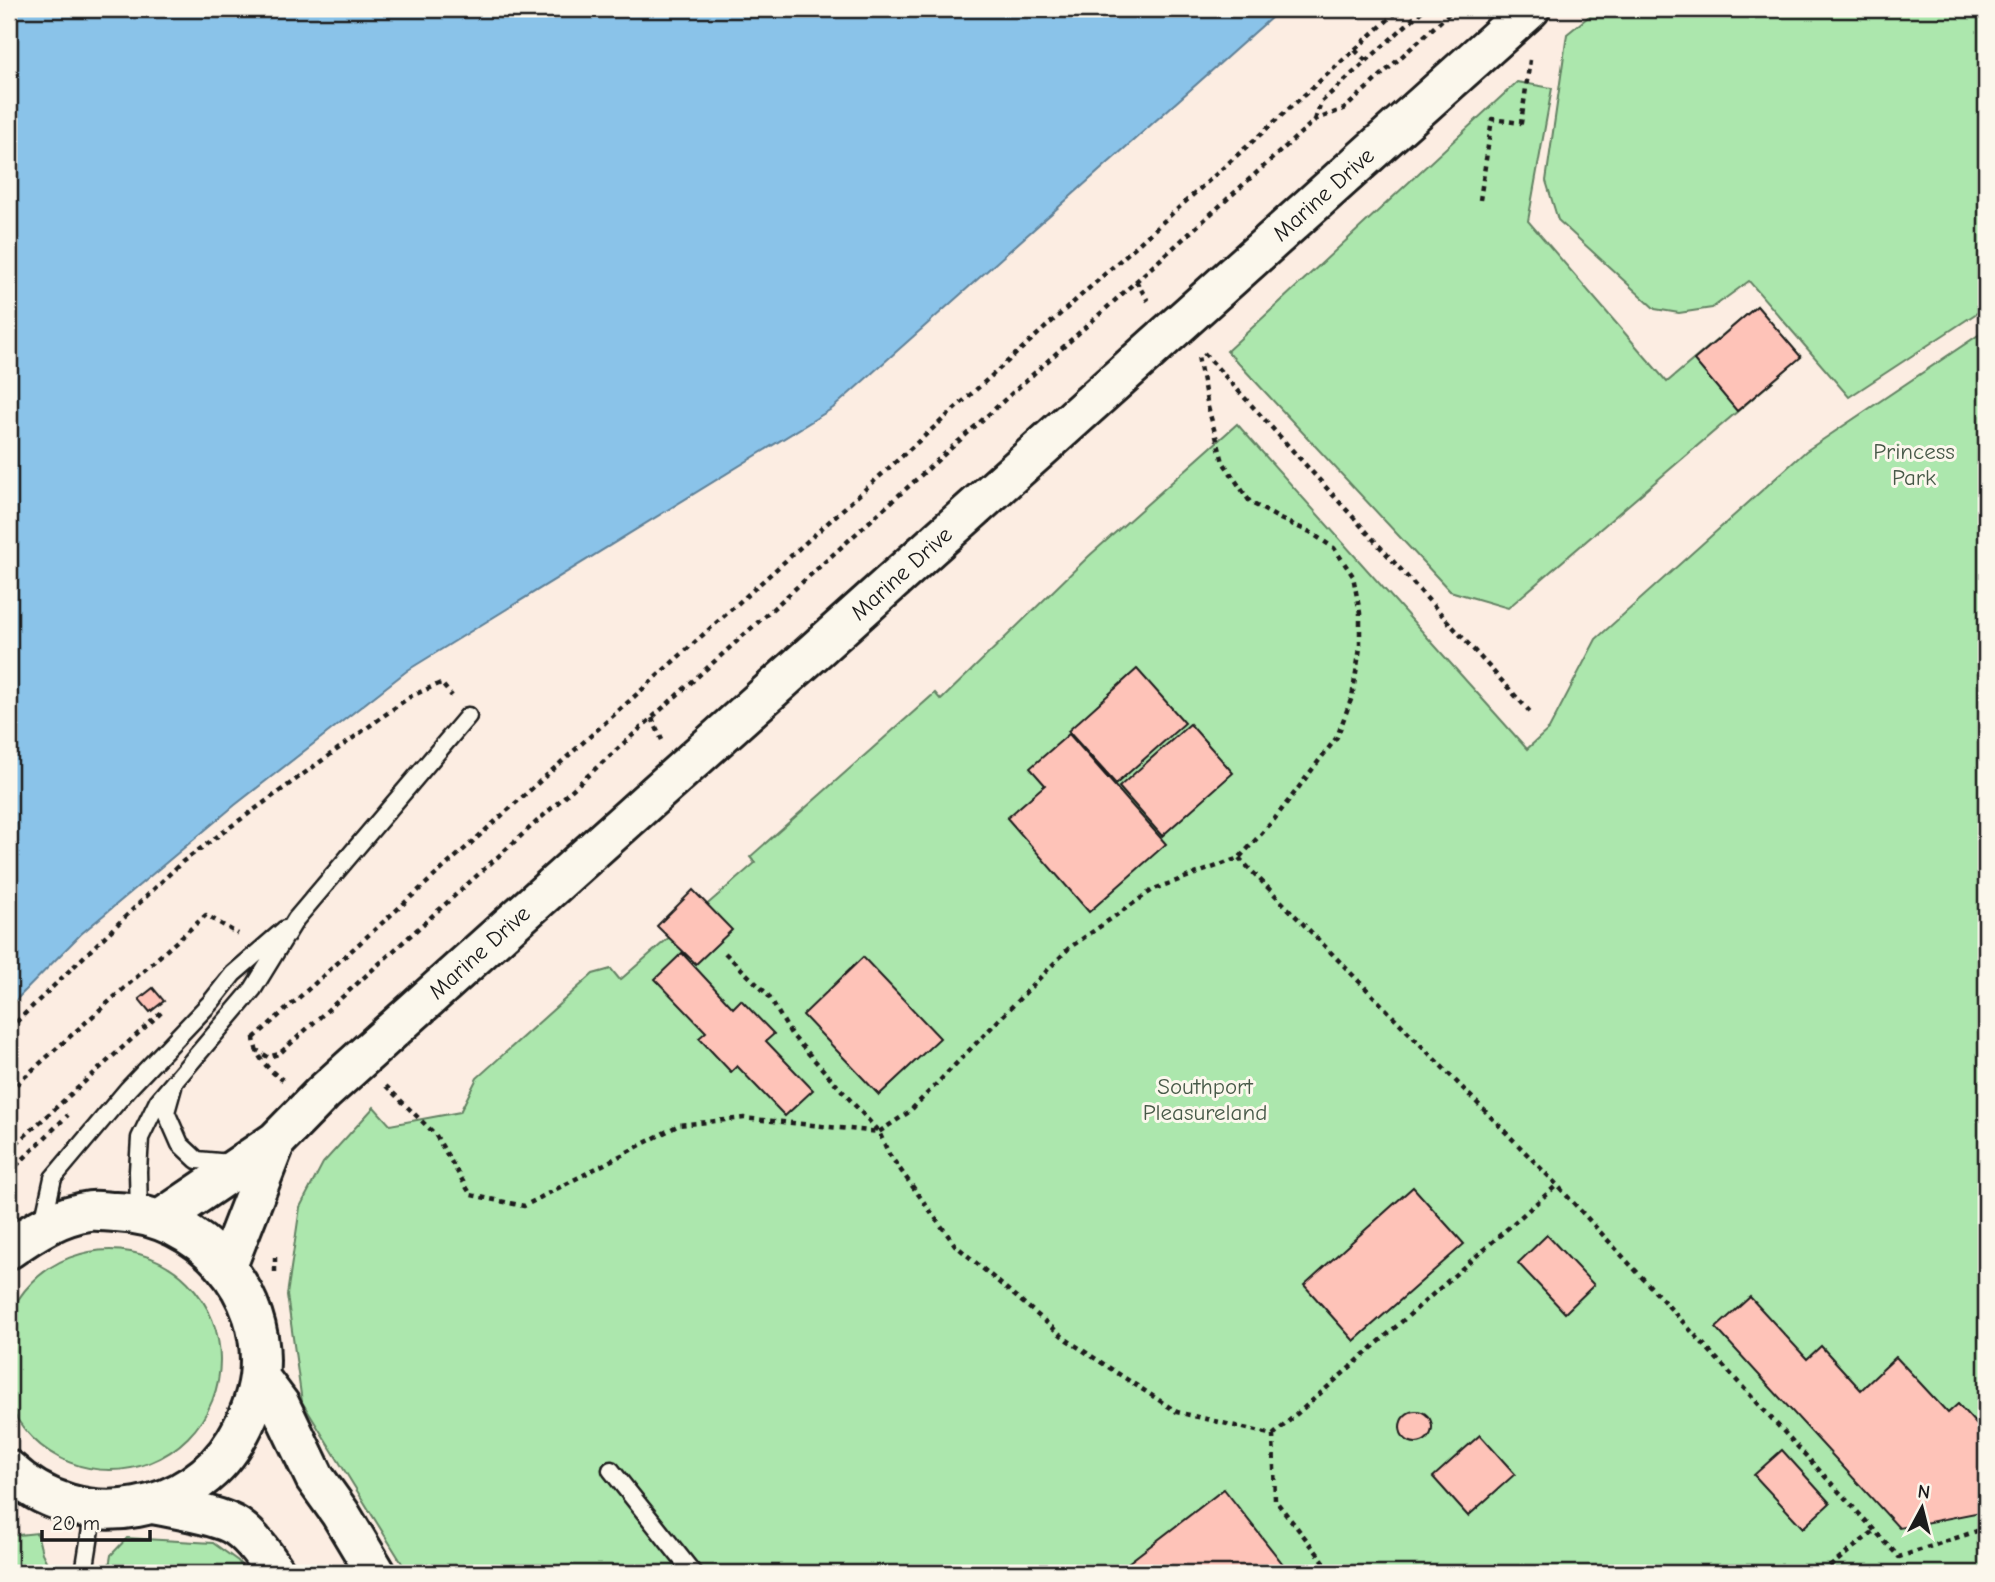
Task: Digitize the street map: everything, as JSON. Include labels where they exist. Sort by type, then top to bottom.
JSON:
[{"type":"street","name":"Marine Drive","points":[[150,1216],[276,1141],[323,1093],[1530,9]]},
{"type":"street","name":"Marine Drive","points":[[227,1266],[276,1141]]},
{"type":"street","points":[[9,1249],[42,1225],[90,1211],[150,1216],[197,1238],[227,1266],[247,1300],[258,1338],[259,1377],[248,1419],[225,1457],[192,1486],[153,1504],[124,1510],[79,1507],[9,1510]]},
{"type":"street","points":[[259,1377],[280,1405],[315,1478],[340,1513],[376,1573]]},
{"type":"street","points":[[9,1470],[26,1486],[79,1507]]},
{"type":"street","points":[[153,1504],[206,1516],[237,1527],[276,1573]]},
{"type":"lane","points":[[42,1225],[53,1178],[233,974],[296,919],[468,716]]},
{"type":"lane","points":[[150,1216],[138,1171],[140,1138],[158,1101],[253,989],[296,919]]},
{"type":"lane","points":[[174,1081],[166,1112],[180,1144],[197,1160],[243,1163]]},
{"type":"lane","points":[[611,1470],[693,1573]]},
{"type":"lane","points":[[79,1507],[85,1573]]},
{"type":"path","points":[[287,1082],[272,1072],[255,1049],[254,1038],[1400,9]]},
{"type":"path","points":[[1315,120],[1321,102],[1424,9]]},
{"type":"path","points":[[255,1049],[268,1057],[279,1054],[1315,120],[1344,109],[1454,9]]},
{"type":"path","points":[[1355,50],[1366,61]]},
{"type":"path","points":[[1480,200],[1492,119],[1521,123],[1531,55]]},
{"type":"path","points":[[1136,281],[1150,305]]},
{"type":"path","points":[[385,1085],[435,1134],[471,1195],[524,1206],[679,1125],[744,1118],[878,1132],[909,1112],[1069,948],[1154,890],[1239,858],[1273,821],[1337,737],[1352,697],[1360,648],[1360,613],[1353,576],[1334,548],[1310,532],[1250,502],[1223,462],[1208,407],[1196,344],[1532,714]]},
{"type":"path","points":[[9,1029],[183,862],[411,696],[442,683],[468,716]]},
{"type":"path","points":[[652,718],[663,741]]},
{"type":"path","points":[[1239,858],[1557,1185],[1899,1558],[1986,1528]]},
{"type":"path","points":[[9,1091],[206,915],[240,935],[232,945]]},
{"type":"path","points":[[725,953],[768,995],[791,1034],[878,1132],[889,1154],[955,1245],[1067,1340],[1177,1412],[1273,1435]]},
{"type":"path","points":[[9,1150],[157,1014],[168,1007]]},
{"type":"path","points":[[1273,1435],[1557,1185]]},
{"type":"path","points":[[275,1242],[275,1282]]},
{"type":"path","points":[[1273,1435],[1275,1500],[1333,1573]]},
{"type":"path","points":[[1822,1573],[1874,1531]]},
{"type":"green space","points":[[1598,9],[1975,9],[1986,23],[1986,307],[1849,397],[1749,281],[1712,308],[1679,313],[1655,309],[1558,220],[1546,181],[1567,34]]},
{"type":"green space","points":[[1517,82],[1552,88],[1528,221],[1667,382],[1757,306],[1801,357],[1508,608],[1450,591],[1227,351]]},
{"type":"green space","name":"Southport Pleasureland","points":[[1986,330],[1986,1573],[408,1573],[302,1402],[287,1295],[300,1207],[323,1163],[374,1107],[390,1125],[460,1112],[477,1078],[593,974],[611,969],[620,980],[755,863],[750,857],[935,693],[941,700],[1089,556],[1237,424],[1527,749],[1549,729],[1596,639],[1806,451]]},
{"type":"green space","points":[[121,1250],[152,1258],[171,1268],[188,1282],[202,1299],[212,1318],[218,1338],[218,1382],[212,1402],[202,1421],[188,1438],[171,1452],[142,1466],[99,1470],[78,1466],[58,1457],[40,1445],[25,1430],[4,1392],[0,1349],[4,1328],[13,1308],[25,1290],[40,1275],[78,1254]]},
{"type":"green space","points":[[37,1533],[42,1553],[52,1573],[14,1573],[11,1567],[9,1568],[9,1536]]},
{"type":"green space","points":[[127,1538],[213,1543],[238,1561],[246,1573],[108,1573],[111,1555]]},
{"type":"water","points":[[9,9],[1281,9],[833,408],[408,670],[235,805],[81,934],[9,1007]]},
{"type":"building","points":[[1757,306],[1801,357],[1737,411],[1694,360]]},
{"type":"building","points":[[1137,669],[1185,723],[1116,784],[1068,731]]},
{"type":"building","points":[[1190,724],[1233,773],[1162,836],[1119,787]]},
{"type":"building","points":[[1069,734],[1166,844],[1089,912],[1007,818],[1045,785],[1030,768]]},
{"type":"building","points":[[693,890],[732,930],[696,964],[657,926]]},
{"type":"building","points":[[682,953],[733,1008],[741,1000],[774,1034],[766,1041],[813,1090],[785,1116],[737,1066],[731,1072],[699,1038],[706,1032],[655,979]]},
{"type":"building","points":[[863,957],[940,1038],[879,1095],[803,1015]]},
{"type":"building","points":[[153,988],[164,1001],[150,1012],[139,999]]},
{"type":"building","points":[[1413,1187],[1464,1244],[1354,1341],[1304,1285]]},
{"type":"building","points":[[1547,1235],[1594,1285],[1565,1313],[1518,1263]]},
{"type":"building","points":[[1750,1297],[1807,1359],[1821,1346],[1861,1390],[1896,1357],[1948,1413],[1958,1404],[1986,1435],[1986,1511],[1899,1528],[1716,1328]]},
{"type":"building","points":[[1416,1411],[1427,1416],[1432,1427],[1427,1438],[1416,1443],[1405,1438],[1400,1427],[1405,1416]]},
{"type":"building","points":[[1480,1435],[1515,1474],[1468,1516],[1433,1477]]},
{"type":"building","points":[[1782,1450],[1830,1503],[1803,1528],[1754,1475]]},
{"type":"building","points":[[1224,1489],[1290,1573],[1115,1573]]},
{"type":"park label","name":"Princess Park","points":[[1914,464]]}]
